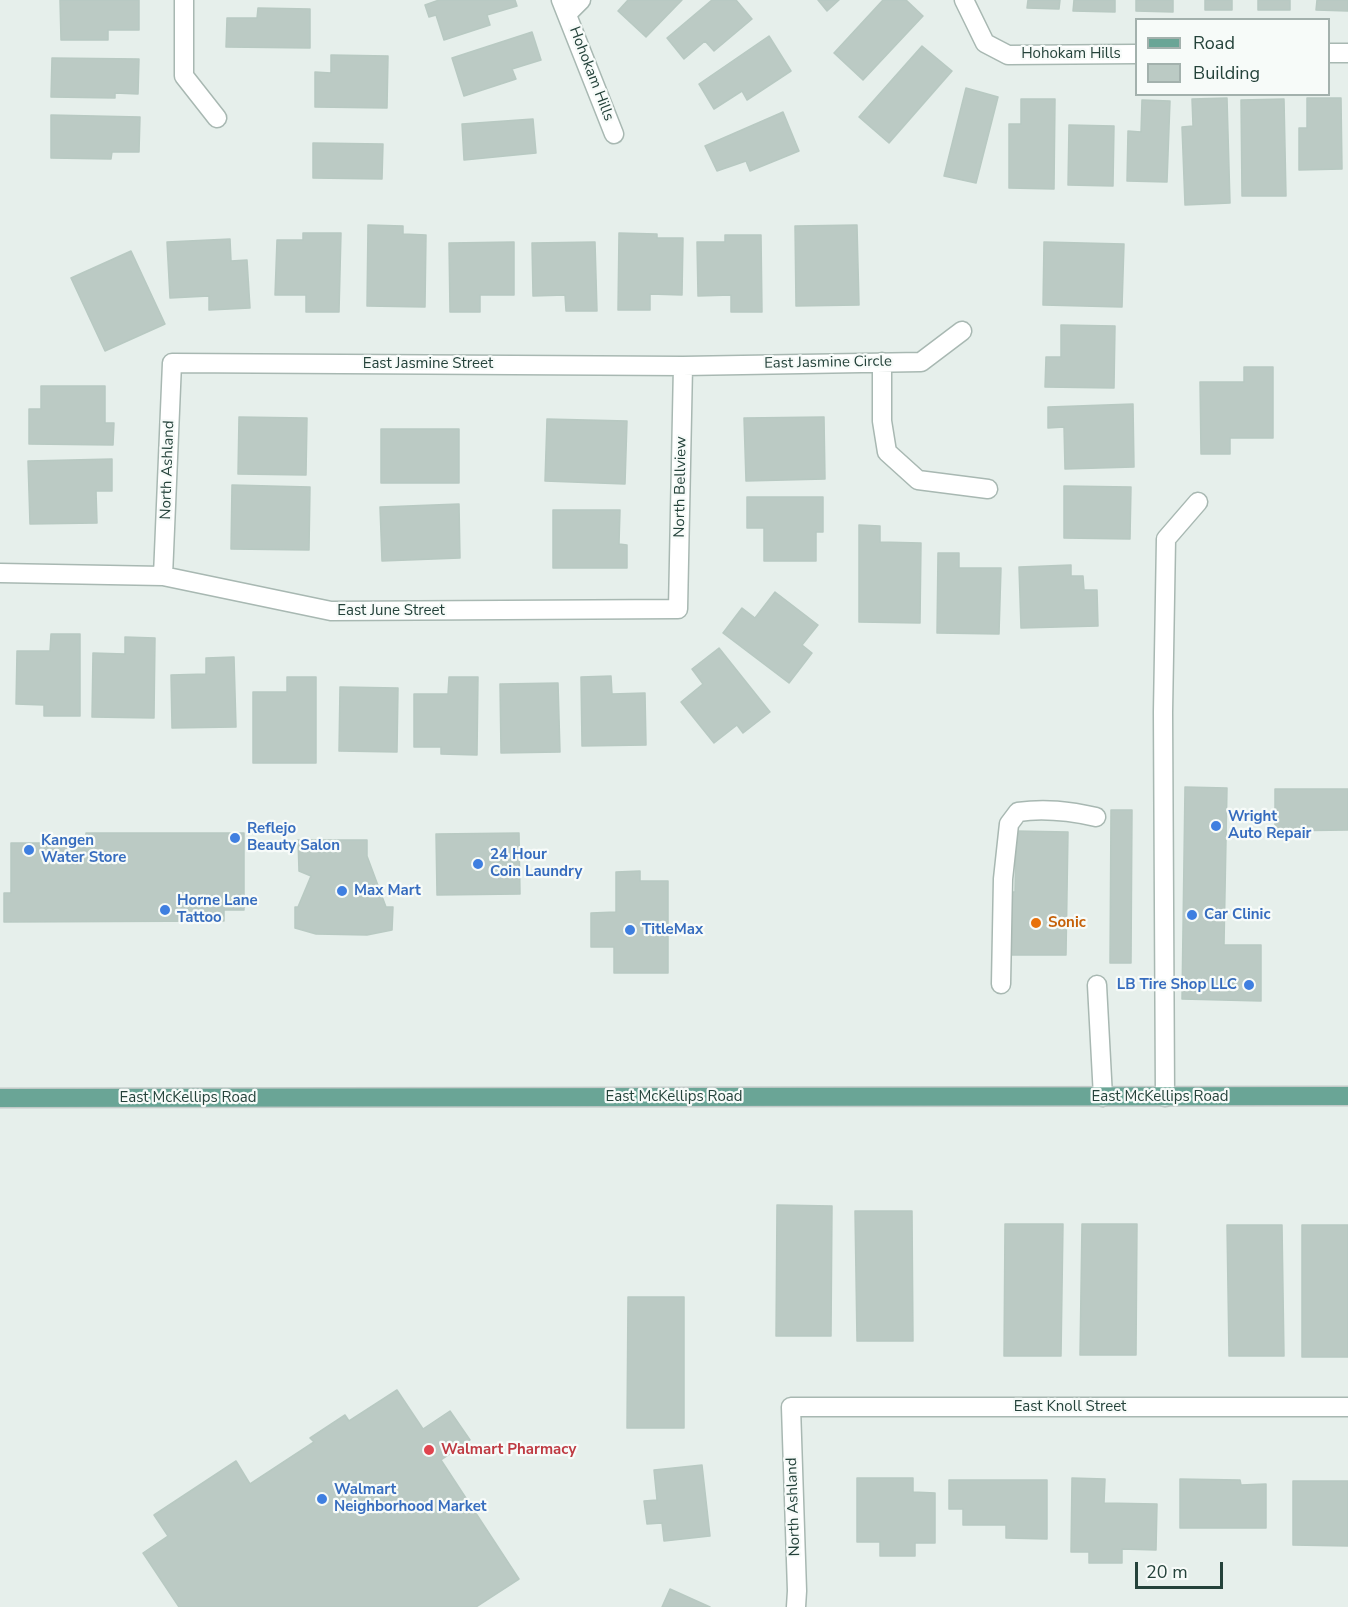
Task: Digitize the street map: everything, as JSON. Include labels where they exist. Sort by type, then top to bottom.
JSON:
[{"type":"main road","name":"East McKellips Road","points":[[0,1098],[1348,1096]]},
{"type":"street","points":[[184,0],[183,76],[217,118]]},
{"type":"street","name":"Hohokam Hills","points":[[581,0],[564,7],[614,134]]},
{"type":"street","name":"Hohokam Hills","points":[[964,0],[985,43],[1008,55],[1135,54]]},
{"type":"street","points":[[1330,53],[1348,53]]},
{"type":"street","name":"East Jasmine Circle","points":[[683,366],[921,362],[962,331]]},
{"type":"street","points":[[882,362],[882,421],[887,452],[918,480],[988,489]]},
{"type":"street","name":"East Jasmine Street","points":[[172,363],[683,366]]},
{"type":"street","name":"North Ashland","points":[[163,576],[172,363]]},
{"type":"street","name":"North Bellview","points":[[678,609],[683,366]]},
{"type":"street","points":[[1165,1096],[1163,712],[1166,539],[1198,502]]},
{"type":"street","name":"East June Street","points":[[0,573],[163,576],[331,611],[678,609]]},
{"type":"street","points":[[1001,984],[1003,879],[1009,824],[1018,812],[1040,808],[1066,810],[1096,817]]},
{"type":"street","points":[[1097,985],[1103,1096]]},
{"type":"street","name":"North Ashland","points":[[791,1407],[796,1607]]},
{"type":"street","name":"East Knoll Street","points":[[791,1407],[1348,1407]]},
{"type":"building","points":[[60,0],[139,0],[139,30],[108,30],[108,40],[61,40]]},
{"type":"building","points":[[439,0],[515,0],[517,6],[487,15],[490,25],[444,40],[436,15],[429,17],[425,5]]},
{"type":"building","points":[[628,0],[682,0],[646,37],[618,11]]},
{"type":"building","points":[[712,0],[736,0],[752,19],[714,51],[705,41],[684,59],[667,38]]},
{"type":"building","points":[[818,0],[839,0],[827,11]]},
{"type":"building","points":[[883,0],[906,0],[923,16],[863,80],[834,53]]},
{"type":"building","points":[[1028,0],[1060,0],[1059,9],[1027,8]]},
{"type":"building","points":[[1074,0],[1115,0],[1115,12],[1073,11]]},
{"type":"building","points":[[1136,0],[1173,0],[1173,12],[1136,11]]},
{"type":"building","points":[[1205,0],[1232,0],[1232,10],[1205,10]]},
{"type":"building","points":[[1258,0],[1290,0],[1290,10],[1258,10]]},
{"type":"building","points":[[1317,0],[1348,0],[1348,11],[1316,10]]},
{"type":"building","points":[[258,8],[310,9],[310,48],[226,47],[227,18],[257,18]]},
{"type":"building","points":[[532,32],[541,60],[512,69],[516,79],[464,96],[452,58]]},
{"type":"building","points":[[769,36],[791,71],[747,100],[742,91],[714,109],[699,84]]},
{"type":"building","points":[[922,46],[952,71],[889,143],[859,117]]},
{"type":"building","points":[[331,55],[388,56],[387,108],[315,107],[315,72],[331,73]]},
{"type":"building","points":[[52,58],[139,59],[138,94],[115,93],[115,98],[51,97]]},
{"type":"building","points":[[966,88],[998,97],[976,183],[944,176]]},
{"type":"building","points":[[1227,98],[1230,203],[1185,205],[1182,127],[1193,126],[1192,99]]},
{"type":"building","points":[[1307,98],[1341,98],[1342,169],[1299,170],[1299,128],[1307,128]]},
{"type":"building","points":[[1021,99],[1055,99],[1054,189],[1009,188],[1009,124],[1021,124]]},
{"type":"building","points":[[1284,99],[1286,196],[1242,196],[1241,100]]},
{"type":"building","points":[[1142,100],[1170,101],[1167,182],[1127,181],[1128,131],[1141,132]]},
{"type":"building","points":[[783,112],[799,151],[750,171],[746,161],[717,171],[705,146]]},
{"type":"building","points":[[51,115],[140,117],[139,152],[112,152],[111,159],[51,158]]},
{"type":"building","points":[[533,119],[536,153],[464,160],[462,124]]},
{"type":"building","points":[[1069,125],[1114,126],[1113,186],[1068,185]]},
{"type":"building","points":[[313,143],[383,144],[382,179],[313,178]]},
{"type":"building","points":[[368,225],[403,226],[403,234],[426,235],[425,307],[367,306]]},
{"type":"building","points":[[857,225],[859,305],[796,306],[795,226]]},
{"type":"building","points":[[303,233],[341,233],[339,312],[306,312],[306,295],[275,295],[277,240],[303,240]]},
{"type":"building","points":[[619,233],[657,234],[657,238],[683,238],[682,295],[650,294],[650,310],[618,310]]},
{"type":"building","points":[[725,235],[761,235],[762,312],[731,312],[731,295],[698,296],[697,242],[725,242]]},
{"type":"building","points":[[230,239],[231,261],[247,260],[250,308],[209,310],[209,296],[170,298],[167,242]]},
{"type":"building","points":[[514,242],[514,295],[480,295],[480,312],[450,312],[449,243]]},
{"type":"building","points":[[595,242],[597,311],[566,311],[565,295],[533,296],[532,243]]},
{"type":"building","points":[[1044,242],[1124,244],[1122,307],[1043,305]]},
{"type":"building","points":[[131,251],[165,324],[105,351],[71,278]]},
{"type":"building","points":[[1061,325],[1115,326],[1114,388],[1045,387],[1046,357],[1061,357]]},
{"type":"building","points":[[1244,367],[1273,367],[1273,438],[1230,438],[1230,454],[1201,454],[1200,382],[1244,382]]},
{"type":"building","points":[[41,386],[105,386],[105,423],[114,423],[113,445],[29,444],[29,409],[41,409]]},
{"type":"building","points":[[1133,404],[1134,467],[1065,469],[1064,427],[1048,428],[1048,407]]},
{"type":"building","points":[[239,417],[307,418],[306,475],[238,474]]},
{"type":"building","points":[[824,417],[825,479],[746,481],[744,418]]},
{"type":"building","points":[[547,419],[627,421],[625,484],[545,481]]},
{"type":"building","points":[[381,429],[459,429],[459,483],[381,483]]},
{"type":"building","points":[[112,459],[112,491],[96,491],[97,523],[30,524],[28,461]]},
{"type":"building","points":[[232,485],[310,487],[309,550],[231,549]]},
{"type":"building","points":[[1064,486],[1131,487],[1130,539],[1064,538]]},
{"type":"building","points":[[747,497],[823,497],[823,532],[816,532],[816,561],[764,561],[764,528],[747,528]]},
{"type":"building","points":[[459,504],[460,558],[382,561],[380,507]]},
{"type":"building","points":[[553,510],[620,510],[619,544],[627,545],[627,568],[553,568]]},
{"type":"building","points":[[859,525],[880,526],[880,542],[921,543],[920,623],[859,622]]},
{"type":"building","points":[[938,553],[959,553],[959,568],[1001,568],[999,634],[937,633]]},
{"type":"building","points":[[1071,565],[1071,576],[1083,576],[1084,590],[1097,590],[1098,626],[1021,628],[1019,567]]},
{"type":"building","points":[[775,592],[818,625],[802,645],[812,653],[789,683],[723,633],[742,608],[755,618]]},
{"type":"building","points":[[51,634],[80,634],[80,716],[44,716],[44,705],[16,704],[17,651],[50,651]]},
{"type":"building","points":[[125,637],[155,638],[154,718],[92,717],[93,653],[125,654]]},
{"type":"building","points":[[719,648],[770,712],[743,733],[737,725],[714,743],[681,702],[703,684],[692,669]]},
{"type":"building","points":[[234,657],[236,727],[172,728],[171,675],[206,674],[206,658]]},
{"type":"building","points":[[611,676],[612,694],[645,693],[646,745],[582,746],[581,677]]},
{"type":"building","points":[[287,677],[316,677],[316,763],[253,763],[253,692],[287,692]]},
{"type":"building","points":[[449,677],[478,677],[477,755],[441,754],[441,747],[414,747],[414,694],[448,694]]},
{"type":"building","points":[[558,683],[560,752],[501,753],[500,684]]},
{"type":"building","points":[[340,687],[398,688],[397,752],[339,751]]},
{"type":"building","points":[[1185,787],[1227,788],[1224,945],[1261,945],[1261,1001],[1182,999]]},
{"type":"building","points":[[1275,789],[1348,789],[1348,830],[1275,831]]},
{"type":"building","points":[[1111,810],[1132,810],[1131,963],[1110,963]]},
{"type":"building","name":"Sonic","points":[[1016,831],[1068,832],[1066,955],[1005,955],[1006,892],[1015,892]]},
{"type":"building","points":[[86,833],[244,833],[244,910],[224,910],[224,921],[4,922],[4,893],[11,893],[11,843],[86,843]]},
{"type":"building","name":"24 Hour Coin Laundry","points":[[519,833],[520,894],[437,895],[436,834]]},
{"type":"building","name":"Max Mart","points":[[298,840],[367,840],[367,856],[386,907],[393,907],[392,930],[367,935],[316,934],[295,928],[295,907],[298,907],[311,876],[299,871]]},
{"type":"building","name":"TitleMax","points":[[640,871],[640,881],[668,881],[668,973],[614,973],[614,947],[591,947],[591,913],[616,912],[616,872]]},
{"type":"building","points":[[777,1205],[832,1206],[831,1336],[776,1336]]},
{"type":"building","points":[[855,1211],[912,1211],[913,1341],[857,1341]]},
{"type":"building","points":[[1005,1224],[1063,1224],[1061,1356],[1004,1356]]},
{"type":"building","points":[[1082,1224],[1137,1224],[1136,1355],[1080,1355]]},
{"type":"building","points":[[1227,1225],[1282,1225],[1284,1356],[1229,1356]]},
{"type":"building","points":[[1302,1225],[1348,1225],[1348,1357],[1302,1357]]},
{"type":"building","points":[[628,1297],[684,1297],[684,1428],[627,1428]]},
{"type":"building","name":"Walmart Neighborhood Market","points":[[397,1390],[423,1429],[450,1411],[470,1440],[441,1460],[519,1579],[476,1607],[179,1607],[143,1553],[168,1536],[154,1515],[236,1461],[250,1484],[314,1442],[310,1438],[345,1415],[349,1421]]},
{"type":"building","points":[[702,1465],[710,1536],[664,1541],[662,1523],[647,1524],[644,1501],[657,1500],[654,1470]]},
{"type":"building","points":[[857,1478],[913,1478],[913,1492],[935,1493],[935,1543],[915,1543],[915,1556],[880,1556],[880,1542],[857,1542]]},
{"type":"building","points":[[1072,1478],[1105,1479],[1104,1503],[1157,1504],[1156,1550],[1122,1549],[1122,1563],[1089,1563],[1089,1552],[1071,1552]]},
{"type":"building","points":[[1180,1479],[1240,1480],[1241,1485],[1266,1484],[1266,1528],[1180,1528]]},
{"type":"building","points":[[949,1480],[1047,1480],[1047,1539],[1006,1538],[1006,1525],[963,1525],[963,1509],[949,1509]]},
{"type":"building","points":[[1293,1481],[1348,1481],[1348,1546],[1293,1545]]},
{"type":"building","points":[[670,1589],[710,1607],[662,1607]]},
{"type":"place","name":"Wright Auto Repair","points":[[1216,826]]},
{"type":"place","name":"Reflejo Beauty Salon","points":[[235,838]]},
{"type":"place","name":"Kangen Water Store","points":[[29,850]]},
{"type":"place","name":"24 Hour Coin Laundry","points":[[478,864]]},
{"type":"place","name":"Max Mart","points":[[342,891]]},
{"type":"place","name":"Horne Lane Tattoo","points":[[165,910]]},
{"type":"place","name":"Car Clinic","points":[[1192,915]]},
{"type":"place","name":"Sonic","points":[[1036,923]]},
{"type":"place","name":"TitleMax","points":[[630,930]]},
{"type":"place","name":"LB Tire Shop LLC","points":[[1249,985]]},
{"type":"place","name":"Walmart Pharmacy","points":[[429,1450]]},
{"type":"place","name":"Walmart Neighborhood Market","points":[[322,1499]]}]
